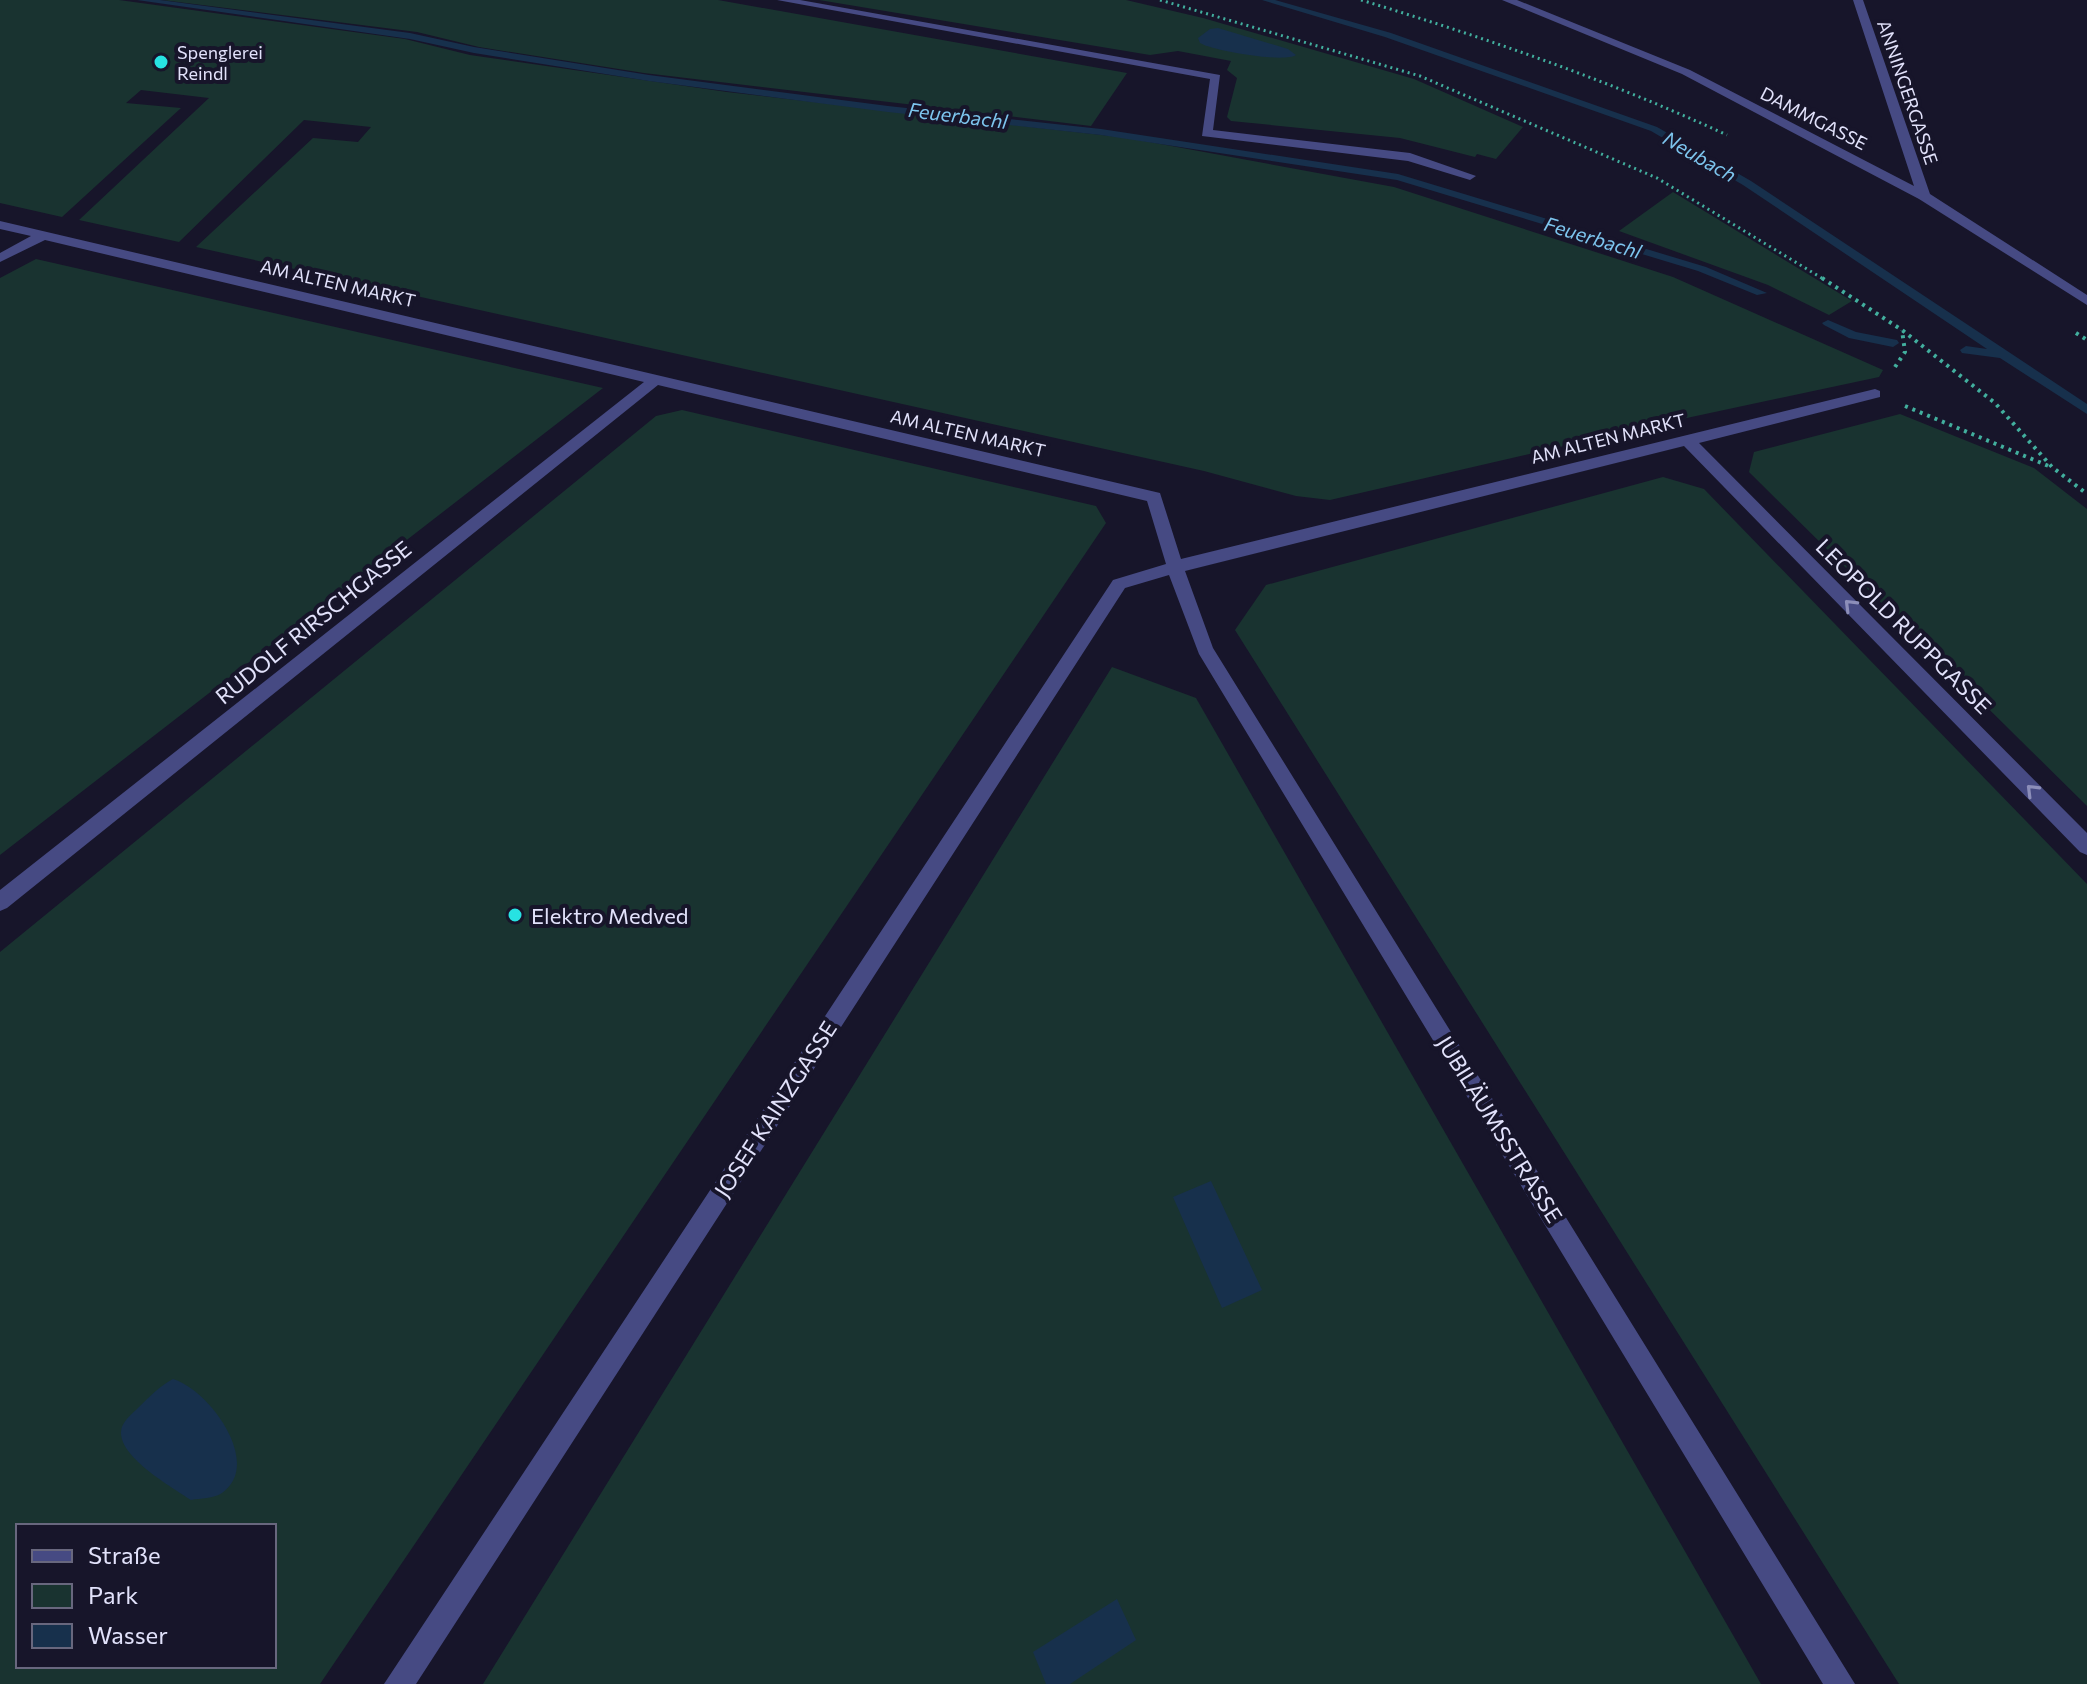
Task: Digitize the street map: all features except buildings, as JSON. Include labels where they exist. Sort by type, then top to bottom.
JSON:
[{"type":"street","points":[[782,0],[1216,77],[1206,133],[1410,157],[1470,176]]},
{"type":"street","name":"DAMMGASSE","points":[[1507,0],[1522,2],[1686,72],[1924,196],[2087,301]]},
{"type":"street","name":"ANNINGERGASSE","points":[[1858,0],[1924,196]]},
{"type":"street","name":"AM ALTEN MARKT","points":[[0,225],[1154,497],[1175,567],[1875,394]]},
{"type":"street","points":[[0,258],[43,235]]},
{"type":"street","name":"RUDOLF RIRSCHGASSE","points":[[0,902],[655,380]]},
{"type":"street","name":"LEOPOLD RUPPGASSE","points":[[1686,439],[2087,846]]},
{"type":"street","name":"JOSEF KAINZGASSE","points":[[399,1684],[1119,584],[1175,567]]},
{"type":"street","name":"JUBILÄUMSSTRASSE","points":[[1175,567],[1205,649],[1840,1684]]},
{"type":"path","points":[[1160,0],[1420,76],[1657,178],[1890,321],[1995,403],[2052,467],[2087,494]]},
{"type":"path","points":[[1361,0],[1516,48],[1647,97],[1730,137]]},
{"type":"path","points":[[2075,332],[2087,340]]},
{"type":"path","points":[[1875,394],[2052,467]]},
{"type":"green space","points":[[0,0],[119,0],[405,39],[470,55],[727,92],[1128,138],[1394,187],[1673,277],[1883,370],[1879,377],[1330,500],[1296,496],[1204,471],[196,247],[313,138],[358,142],[371,127],[304,120],[179,242],[79,220],[209,98],[141,90],[126,103],[181,108],[62,217],[0,203]]},
{"type":"green space","points":[[162,0],[718,0],[1127,73],[1091,126],[644,73],[479,47],[417,32]]},
{"type":"green space","points":[[819,0],[1126,0],[1203,18],[1414,79],[1523,127],[1496,159],[1477,154],[1475,157],[1400,138],[1231,121],[1227,117],[1237,78],[1227,70],[1231,61],[1178,51],[1150,55]]},
{"type":"green space","points":[[1673,192],[1852,301],[1829,315],[1768,285],[1619,231]]},
{"type":"green space","points":[[36,259],[603,388],[0,855],[0,278]]},
{"type":"green space","points":[[682,410],[1096,506],[1106,523],[320,1684],[0,1684],[0,952],[656,416]]},
{"type":"green space","points":[[1900,414],[2034,468],[2087,509],[2087,806],[1749,472],[1754,452]]},
{"type":"green space","points":[[1663,477],[1704,489],[2087,884],[2087,1684],[1899,1684],[1235,630],[1266,585]]},
{"type":"green space","points":[[1112,667],[1196,698],[1761,1684],[483,1684]]},
{"type":"water","points":[[1218,28],[1288,49],[1296,55],[1278,58],[1249,55],[1200,43],[1198,38],[1210,29]]},
{"type":"water","points":[[1211,1181],[1262,1290],[1222,1308],[1173,1197]]},
{"type":"water","points":[[173,1379],[201,1397],[215,1412],[234,1446],[237,1464],[233,1480],[222,1493],[215,1496],[191,1500],[148,1471],[123,1442],[121,1432],[125,1421]]},
{"type":"water","points":[[1117,1599],[1136,1640],[1070,1684],[1046,1684],[1033,1652]]},
{"type":"waterway","name":"Feuerbachl","points":[[141,0],[410,36],[474,50],[649,78],[888,109],[1101,132],[1398,177],[1702,269],[1761,293]]},
{"type":"waterway","name":"Neubach","points":[[1266,0],[1388,35],[1654,129],[1747,183],[2087,410]]},
{"type":"waterway","points":[[1828,323],[1853,335],[1893,343]]},
{"type":"waterway","points":[[1966,350],[2000,354]]},
{"type":"place","name":"Spenglerei Reindl","points":[[161,62]]},
{"type":"place","name":"Elektro Medved","points":[[515,915]]}]
